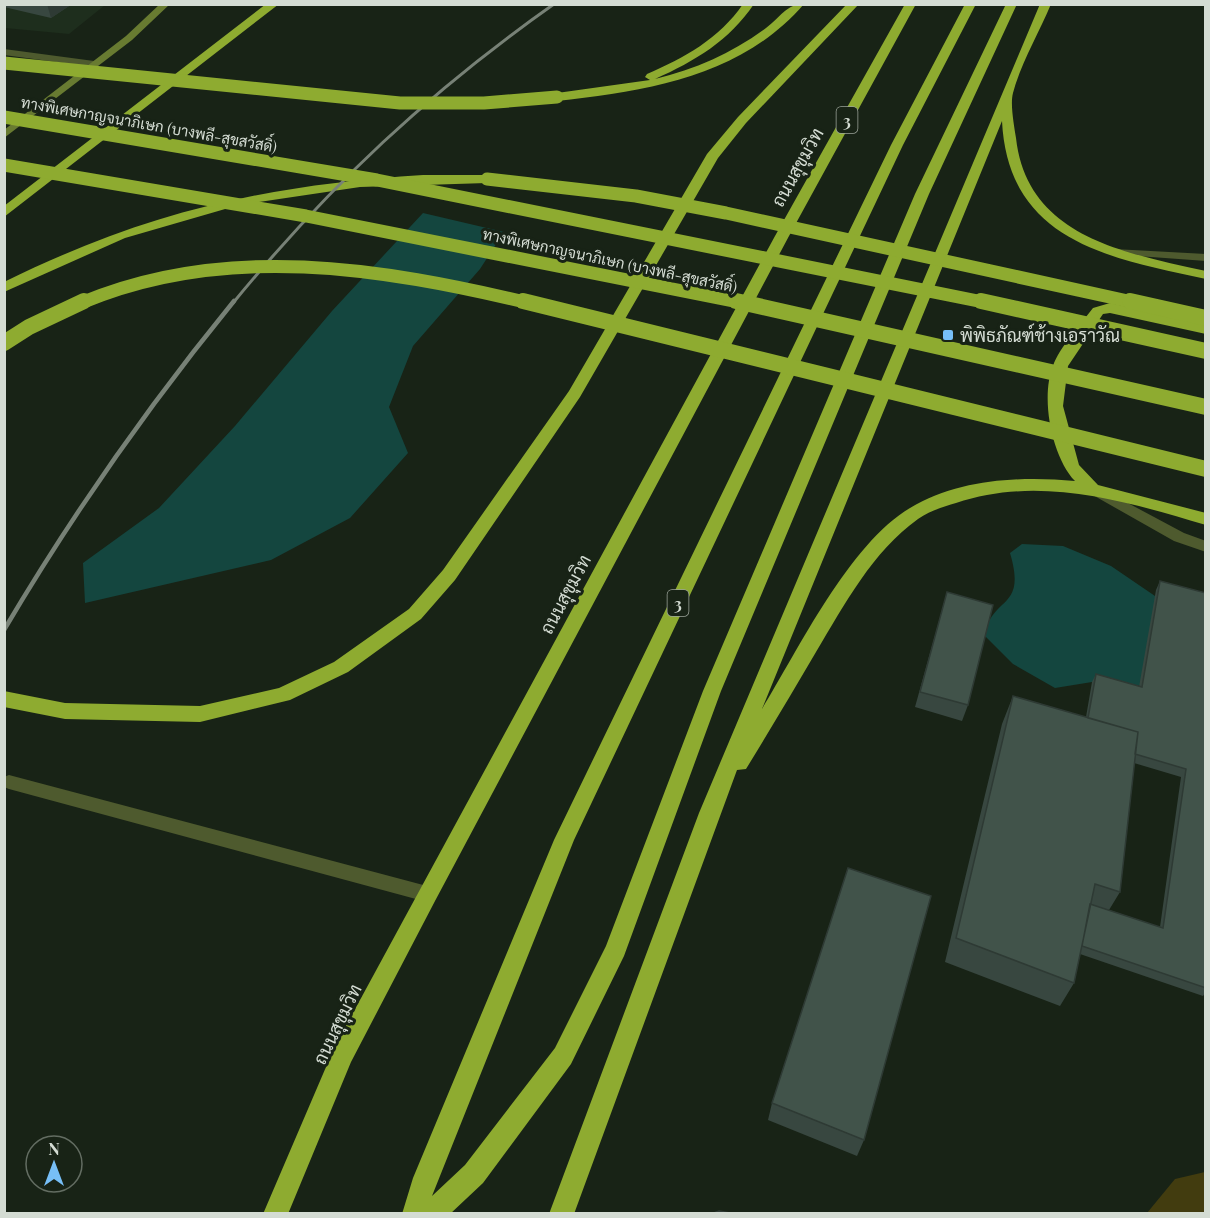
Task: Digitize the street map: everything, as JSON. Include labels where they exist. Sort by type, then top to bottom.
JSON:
[{"type":"highway","points":[[4,213],[274,4]]},
{"type":"highway","points":[[619,91],[688,60],[738,22],[749,4]]},
{"type":"highway","points":[[4,63],[222,87],[400,103],[484,103],[619,91],[694,74],[725,60],[758,40],[799,4]]},
{"type":"highway","points":[[4,699],[65,711],[200,714],[283,695],[341,668],[415,614],[449,575],[575,393],[712,157],[742,120],[854,4]]},
{"type":"highway","name":"ถนนสุขุมวิท","points":[[275,1214],[343,1054],[427,894],[782,236],[911,4]]},
{"type":"highway","name":"3","points":[[414,1214],[425,1178],[564,840],[897,145],[971,4]]},
{"type":"highway","points":[[431,1214],[474,1174],[563,1056],[616,949],[712,691],[922,195],[1012,4]]},
{"type":"highway","points":[[561,1214],[709,813],[1046,4]]},
{"type":"highway","points":[[1007,93],[1010,143],[1015,166],[1026,189],[1040,209],[1078,239],[1105,251],[1206,275]]},
{"type":"highway","name":"ทางพิเศษกาญจนาภิเษก (บางพลี-สุขสวัสดิ์)","points":[[4,117],[374,180],[614,226],[990,302],[1206,351]]},
{"type":"highway","name":"ทางพิเศษกาญจนาภิเษก (บางพลี-สุขสวัสดิ์)","points":[[4,165],[339,223],[600,273],[991,357],[1206,407]]},
{"type":"highway","points":[[4,288],[91,246],[158,220],[240,200],[307,187],[367,181],[487,179],[636,195],[1206,318]]},
{"type":"highway","points":[[4,343],[49,317],[140,284],[184,272],[249,265],[317,267],[463,288],[933,399],[1206,469]]},
{"type":"highway","points":[[1092,489],[1072,468],[1065,451],[1055,406],[1060,366],[1079,336],[1098,311],[1110,308],[1206,328]]},
{"type":"highway","points":[[709,813],[847,585],[881,542],[915,513],[956,495],[996,486],[1033,484],[1092,489],[1206,519]]},
{"type":"main road","points":[[4,135],[166,4]]},
{"type":"street","points":[[4,52],[94,64]]},
{"type":"street","points":[[1105,251],[1206,258]]},
{"type":"street","points":[[1092,489],[1179,537],[1206,547]]},
{"type":"street","points":[[9,782],[427,894]]},
{"type":"shaded area","points":[[4,5],[105,5],[69,34],[5,28]]},
{"type":"shaded area","points":[[1205,1172],[1205,1213],[1147,1213],[1175,1179]]},
{"type":"water","points":[[423,213],[504,232],[480,269],[413,346],[389,407],[408,453],[350,518],[271,560],[85,603],[83,563],[159,508],[235,426],[332,311]]},
{"type":"water","points":[[1022,544],[1063,546],[1111,566],[1155,596],[1205,691],[1092,682],[1055,688],[1013,664],[984,635],[994,613],[1012,593],[1014,571],[1010,553]]},
{"type":"building","points":[[1160,581],[1206,593],[1206,988],[1082,946],[1090,904],[1163,928],[1186,769],[1135,754],[1138,732],[1088,718],[1096,674],[1142,687]]},
{"type":"building","points":[[947,592],[993,605],[968,705],[920,692]]},
{"type":"building","points":[[1013,696],[1138,732],[1120,892],[1095,884],[1074,983],[956,938]]},
{"type":"building","points":[[848,868],[931,896],[864,1140],[772,1103]]},
{"type":"building","points":[[719,1211],[730,1213],[731,1214],[711,1214]]},
{"type":"railway","points":[[233,303],[306,219],[383,142],[465,71],[554,4]]},
{"type":"railway","points":[[4,630],[113,461],[234,301]]},
{"type":"place","name":"พิพิธภัณฑ์ช้างเอราวัณ","points":[[948,335]]}]
